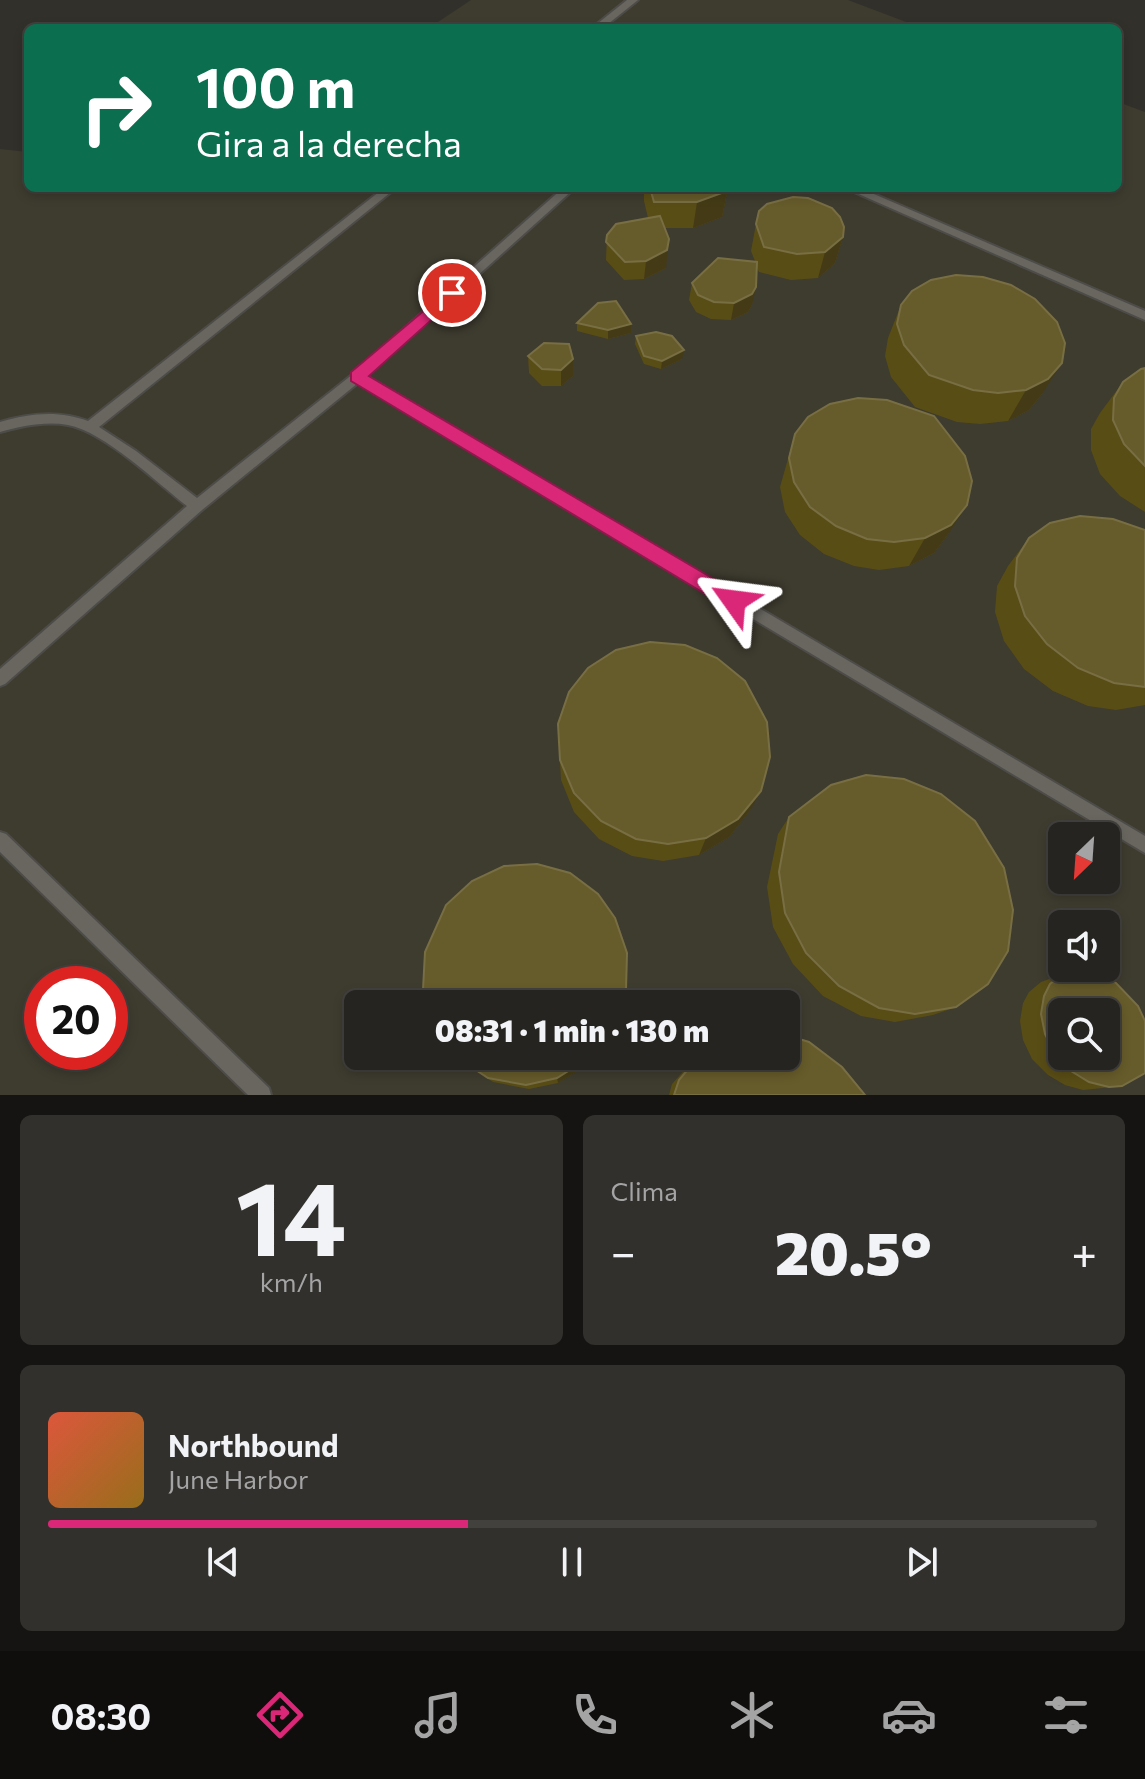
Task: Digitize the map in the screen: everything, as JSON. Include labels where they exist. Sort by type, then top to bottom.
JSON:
[{"type":"lane","points":[[602,24],[633,0]]},
{"type":"lane","points":[[90,427],[386,192]]},
{"type":"lane","points":[[0,679],[197,506],[357,377],[565,192]]},
{"type":"lane","points":[[859,192],[1145,316]]},
{"type":"lane","points":[[357,377],[1145,845]]},
{"type":"lane","points":[[0,427],[27,418],[66,421],[90,427],[197,506]]},
{"type":"lane","points":[[0,840],[262,1095]]},
{"type":"shaded area","points":[[471,0],[848,0],[911,24],[435,24]]},
{"type":"shaded area","points":[[1122,103],[1145,112],[1145,1095],[0,1095],[0,149],[24,152],[24,192],[1122,192]]},
{"type":"building","points":[[651,192],[724,192],[697,202],[654,202]]},
{"type":"building","points":[[793,197],[808,198],[832,208],[844,227],[843,237],[825,252],[797,254],[764,247],[756,224],[759,211],[767,204]]},
{"type":"building","points":[[660,216],[669,239],[667,250],[646,261],[625,262],[606,242],[607,235],[616,224]]},
{"type":"building","points":[[718,258],[757,262],[756,287],[752,294],[734,303],[714,302],[698,295],[692,283]]},
{"type":"building","points":[[956,275],[983,277],[1011,285],[1035,299],[1057,322],[1065,343],[1062,363],[1048,379],[1026,390],[998,393],[973,390],[929,375],[904,345],[897,324],[901,305],[912,291],[931,280]]},
{"type":"building","points":[[616,301],[631,324],[608,330],[577,323],[598,303]]},
{"type":"building","points":[[656,332],[672,336],[684,350],[662,361],[644,356],[636,336]]},
{"type":"building","points":[[544,343],[569,344],[573,359],[561,370],[542,369],[528,356]]},
{"type":"building","points":[[1145,368],[1145,466],[1124,444],[1113,420],[1114,398],[1123,382]]},
{"type":"building","points":[[858,398],[887,400],[934,416],[965,456],[972,481],[967,505],[951,525],[925,538],[894,542],[867,539],[836,526],[810,507],[794,482],[789,458],[795,434],[808,417],[830,404]]},
{"type":"building","points":[[1080,516],[1113,519],[1145,530],[1145,687],[1114,683],[1078,668],[1047,644],[1025,616],[1015,586],[1017,558],[1029,538],[1050,523]]},
{"type":"building","points":[[650,642],[685,645],[717,658],[745,681],[767,722],[770,757],[761,791],[738,819],[706,838],[668,844],[636,839],[601,821],[574,793],[560,760],[558,724],[569,692],[588,668],[616,650]]},
{"type":"building","points":[[866,775],[904,779],[941,794],[975,821],[1004,868],[1013,910],[1008,951],[988,984],[956,1007],[915,1014],[879,1008],[839,986],[806,953],[785,913],[779,872],[789,817],[831,785]]},
{"type":"building","points":[[537,864],[570,873],[598,894],[615,918],[627,953],[626,990],[423,990],[425,952],[446,905],[472,881],[504,866]]},
{"type":"building","points":[[1116,983],[1138,1006],[1145,1021],[1145,1073],[1122,1086],[1109,1087],[1089,1082],[1071,1071],[1120,1070],[1120,998],[1048,998],[1048,1040],[1041,1014],[1050,984]]},
{"type":"building","points":[[800,1039],[809,1042],[842,1067],[865,1095],[674,1095],[679,1080],[687,1070],[800,1070]]},
{"type":"building","points":[[476,1070],[570,1070],[557,1078],[526,1085],[488,1078]]},
{"type":"route","points":[[452,293],[357,377],[734,601]]}]
